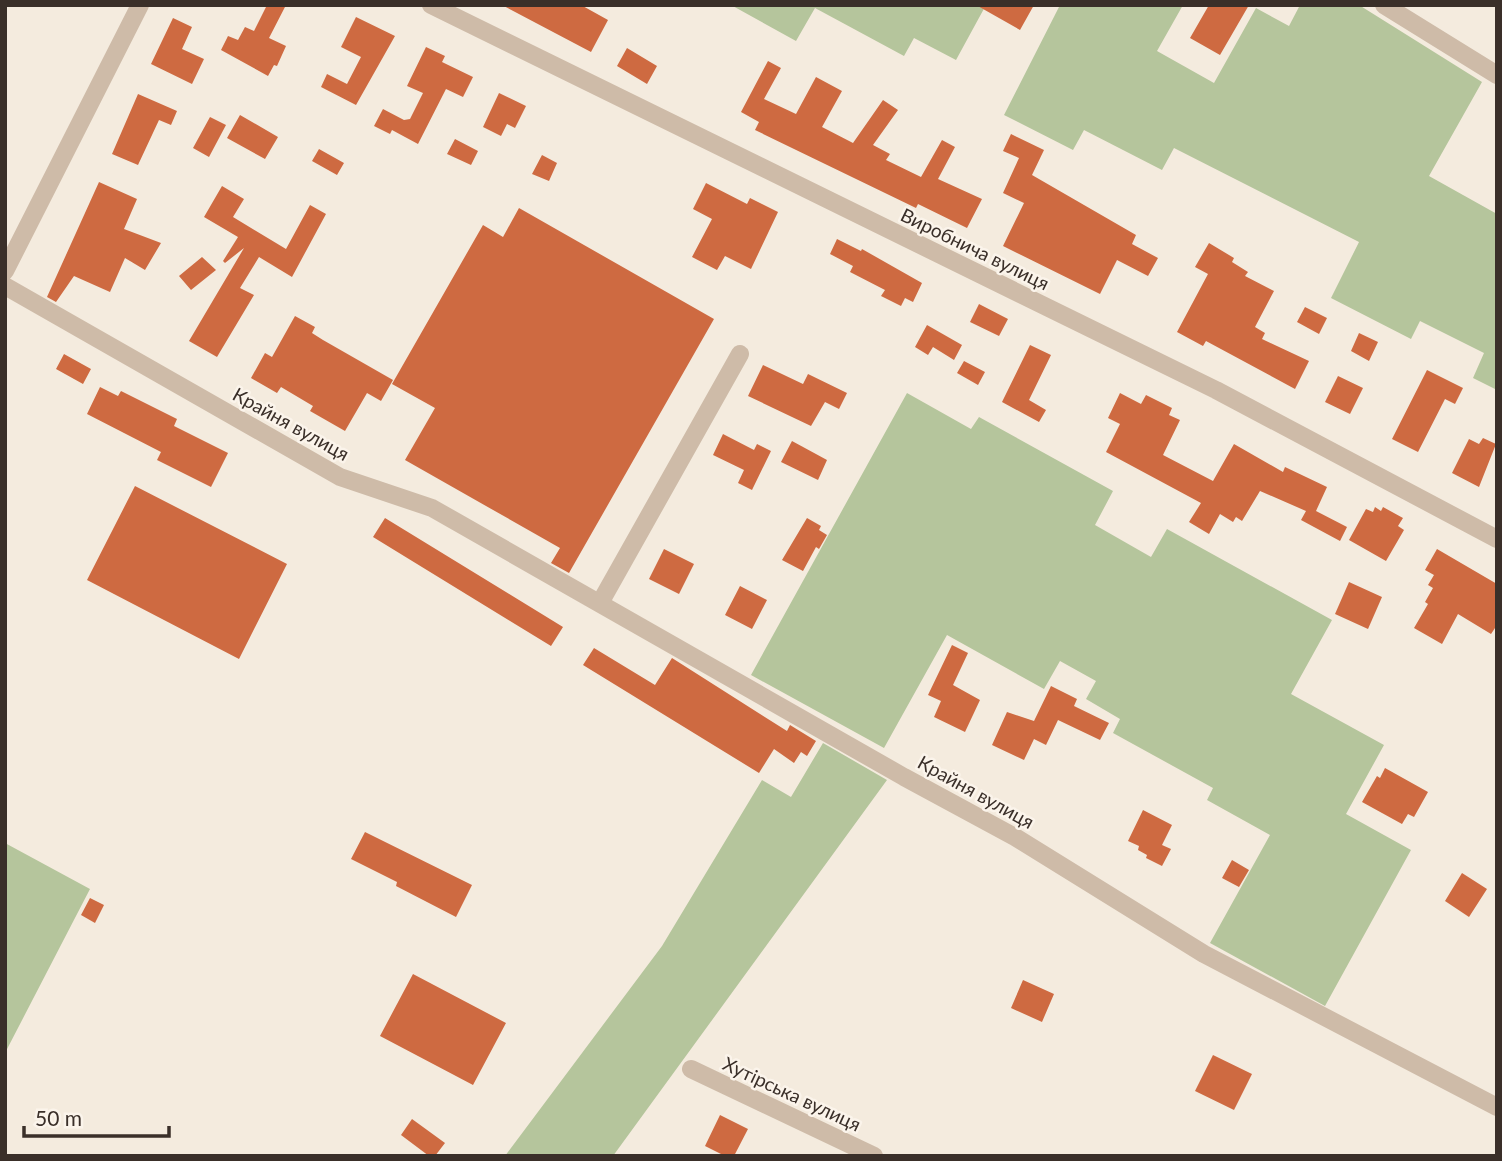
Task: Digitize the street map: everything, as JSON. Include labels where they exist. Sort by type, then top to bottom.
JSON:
[{"type":"street","points":[[5,271],[140,5]]},
{"type":"street","name":"Виробнича вулиця","points":[[430,5],[1216,390],[1497,539]]},
{"type":"street","points":[[1384,5],[1497,75]]},
{"type":"street","name":"Крайня вулиця","points":[[5,286],[340,477],[432,508],[904,777],[1015,837],[1204,954],[1497,1107]]},
{"type":"street","points":[[600,604],[740,355]]},
{"type":"street","name":"Хутірська вулиця","points":[[691,1069],[874,1156]]},
{"type":"green space","points":[[731,5],[986,5],[956,60],[914,38],[904,56],[815,8],[796,41]]},
{"type":"green space","points":[[1060,5],[1183,5],[1157,51],[1214,83],[1256,8],[1289,26],[1300,5],[1359,5],[1482,82],[1429,176],[1497,214],[1497,390],[1473,378],[1484,353],[1420,321],[1411,339],[1331,298],[1359,242],[1174,148],[1162,170],[1084,130],[1073,150],[1004,115]]},
{"type":"green space","points":[[907,393],[971,429],[979,417],[1113,491],[1095,525],[1151,557],[1167,529],[1332,620],[1291,694],[1384,745],[1346,814],[1411,850],[1325,1006],[1210,943],[1270,835],[1207,800],[1213,788],[1113,733],[1120,719],[1086,699],[1096,681],[1060,661],[1044,689],[947,635],[884,748],[751,675]]},
{"type":"green space","points":[[823,743],[887,780],[613,1156],[505,1156],[662,946],[762,780],[791,797]]},
{"type":"green space","points":[[5,843],[90,889],[5,1053]]},
{"type":"building","points":[[267,5],[286,5],[269,38],[286,46],[277,66],[274,65],[268,76],[221,50],[228,36],[238,40],[245,27],[254,31]]},
{"type":"building","points":[[502,5],[581,5],[608,20],[591,52]]},
{"type":"building","points":[[976,5],[1034,5],[1020,30]]},
{"type":"building","points":[[1209,5],[1249,5],[1220,55],[1190,38]]},
{"type":"building","points":[[356,17],[395,36],[356,105],[321,87],[327,74],[347,84],[361,57],[341,47]]},
{"type":"building","points":[[173,18],[192,27],[182,49],[204,59],[192,84],[151,64]]},
{"type":"building","points":[[426,47],[445,56],[442,62],[473,77],[463,97],[446,89],[418,144],[392,130],[390,134],[374,126],[383,109],[404,120],[410,119],[423,93],[407,86]]},
{"type":"building","points":[[627,48],[657,66],[647,84],[617,66]]},
{"type":"building","points":[[768,61],[781,68],[764,99],[796,114],[816,77],[842,91],[822,127],[853,143],[883,100],[898,110],[873,145],[890,154],[886,160],[921,177],[942,140],[955,147],[938,179],[982,199],[967,228],[918,204],[916,208],[755,130],[759,122],[741,112]]},
{"type":"building","points":[[499,93],[526,106],[515,128],[507,124],[501,136],[483,127]]},
{"type":"building","points":[[138,94],[177,111],[171,125],[159,120],[138,165],[112,154]]},
{"type":"building","points":[[240,115],[278,137],[265,159],[227,138]]},
{"type":"building","points":[[210,117],[226,125],[209,157],[193,148]]},
{"type":"building","points":[[1011,134],[1044,150],[1032,175],[1136,235],[1132,244],[1158,258],[1148,276],[1117,260],[1100,294],[1003,246],[1024,203],[1003,193],[1019,158],[1003,151]]},
{"type":"building","points":[[455,139],[478,151],[471,165],[447,154]]},
{"type":"building","points":[[319,149],[344,163],[337,175],[312,161]]},
{"type":"building","points":[[542,155],[557,163],[549,181],[532,174]]},
{"type":"building","points":[[99,182],[137,199],[124,229],[161,243],[145,270],[125,258],[110,292],[74,276],[56,302],[47,297]]},
{"type":"building","points":[[706,183],[747,204],[750,198],[778,212],[751,269],[725,256],[717,270],[692,257],[712,219],[693,209]]},
{"type":"building","points":[[222,186],[244,199],[233,217],[286,249],[310,205],[326,214],[292,277],[259,257],[240,288],[254,295],[217,357],[189,341],[244,248],[225,263],[223,261],[238,237],[204,217]]},
{"type":"building","points":[[519,208],[714,319],[569,573],[551,563],[560,548],[405,460],[435,408],[392,384],[483,225],[503,237]]},
{"type":"building","points":[[837,239],[861,251],[862,249],[922,283],[913,302],[905,298],[901,306],[881,296],[885,290],[850,272],[853,266],[830,254]]},
{"type":"building","points":[[1209,243],[1234,258],[1232,262],[1248,272],[1245,276],[1274,291],[1255,327],[1265,333],[1262,339],[1309,361],[1295,389],[1206,341],[1203,346],[1177,332],[1208,274],[1195,267]]},
{"type":"building","points":[[202,257],[216,270],[191,290],[179,276]]},
{"type":"building","points":[[979,304],[1008,319],[999,336],[970,322]]},
{"type":"building","points":[[1305,307],[1327,318],[1319,334],[1297,322]]},
{"type":"building","points":[[295,316],[315,327],[312,333],[393,380],[381,401],[367,393],[345,431],[310,411],[313,406],[281,387],[277,393],[251,378],[265,353],[272,357]]},
{"type":"building","points":[[927,325],[962,345],[954,360],[933,347],[928,355],[915,347]]},
{"type":"building","points":[[1359,333],[1378,342],[1369,361],[1351,351]]},
{"type":"building","points":[[1030,345],[1051,355],[1029,400],[1046,410],[1039,422],[1002,402]]},
{"type":"building","points":[[64,354],[91,369],[83,384],[56,369]]},
{"type":"building","points":[[964,361],[985,372],[978,385],[957,373]]},
{"type":"building","points":[[763,365],[803,384],[808,374],[847,393],[839,409],[825,402],[811,426],[748,396]]},
{"type":"building","points":[[1427,370],[1463,388],[1455,404],[1445,399],[1418,452],[1392,439]]},
{"type":"building","points":[[1338,376],[1363,388],[1350,414],[1325,402]]},
{"type":"building","points":[[100,387],[118,396],[121,391],[177,419],[174,426],[228,453],[211,487],[157,460],[161,452],[87,414]]},
{"type":"building","points":[[1120,393],[1141,404],[1146,395],[1172,408],[1169,415],[1180,420],[1163,455],[1213,481],[1234,444],[1283,472],[1285,467],[1327,487],[1316,511],[1347,527],[1340,541],[1301,520],[1306,511],[1260,491],[1242,521],[1236,517],[1233,522],[1220,514],[1209,534],[1189,522],[1201,503],[1106,452],[1120,424],[1108,418]]},
{"type":"building","points":[[723,434],[754,450],[757,444],[771,451],[752,490],[738,483],[744,470],[713,455]]},
{"type":"building","points":[[1483,438],[1496,444],[1479,487],[1452,473],[1469,439],[1479,444]]},
{"type":"building","points":[[792,441],[827,460],[818,480],[781,462]]},
{"type":"building","points":[[135,486],[287,564],[239,659],[87,580]]},
{"type":"building","points":[[1375,507],[1381,511],[1383,507],[1403,518],[1398,526],[1404,530],[1386,561],[1349,540],[1366,509],[1373,512]]},
{"type":"building","points":[[385,518],[563,627],[551,646],[373,537]]},
{"type":"building","points":[[807,518],[821,526],[819,530],[827,535],[819,549],[816,547],[803,571],[782,560]]},
{"type":"building","points":[[664,549],[694,564],[679,594],[649,579]]},
{"type":"building","points":[[1437,549],[1497,584],[1497,625],[1491,634],[1458,614],[1442,644],[1414,628],[1428,604],[1425,602],[1433,588],[1428,585],[1434,575],[1425,570]]},
{"type":"building","points":[[1349,582],[1382,597],[1368,629],[1335,614]]},
{"type":"building","points":[[740,586],[767,600],[752,629],[725,615]]},
{"type":"building","points":[[952,645],[968,653],[953,685],[980,700],[965,732],[934,717],[941,701],[928,695]]},
{"type":"building","points":[[594,648],[655,685],[672,658],[787,731],[790,725],[816,741],[807,756],[801,752],[794,763],[774,749],[759,773],[583,665]]},
{"type":"building","points":[[1051,686],[1077,699],[1074,706],[1109,723],[1100,740],[1058,720],[1046,745],[1034,739],[1024,760],[992,745],[1007,712],[1034,721]]},
{"type":"building","points":[[1385,768],[1428,792],[1414,817],[1408,814],[1402,824],[1362,802],[1377,776],[1380,778]]},
{"type":"building","points":[[1143,810],[1172,825],[1162,845],[1171,849],[1162,866],[1146,858],[1147,855],[1138,850],[1139,846],[1128,841]]},
{"type":"building","points":[[365,832],[472,885],[456,917],[396,886],[397,882],[351,859]]},
{"type":"building","points":[[1232,860],[1249,870],[1239,887],[1222,878]]},
{"type":"building","points":[[1462,873],[1487,889],[1469,917],[1445,901]]},
{"type":"building","points":[[90,898],[104,905],[95,923],[81,915]]},
{"type":"building","points":[[413,974],[506,1023],[473,1085],[380,1036]]},
{"type":"building","points":[[1023,980],[1054,994],[1042,1022],[1011,1008]]},
{"type":"building","points":[[1213,1055],[1252,1074],[1234,1110],[1195,1091]]},
{"type":"building","points":[[720,1115],[748,1129],[734,1156],[725,1156],[705,1146]]},
{"type":"building","points":[[412,1119],[445,1143],[435,1156],[429,1156],[401,1135]]}]
